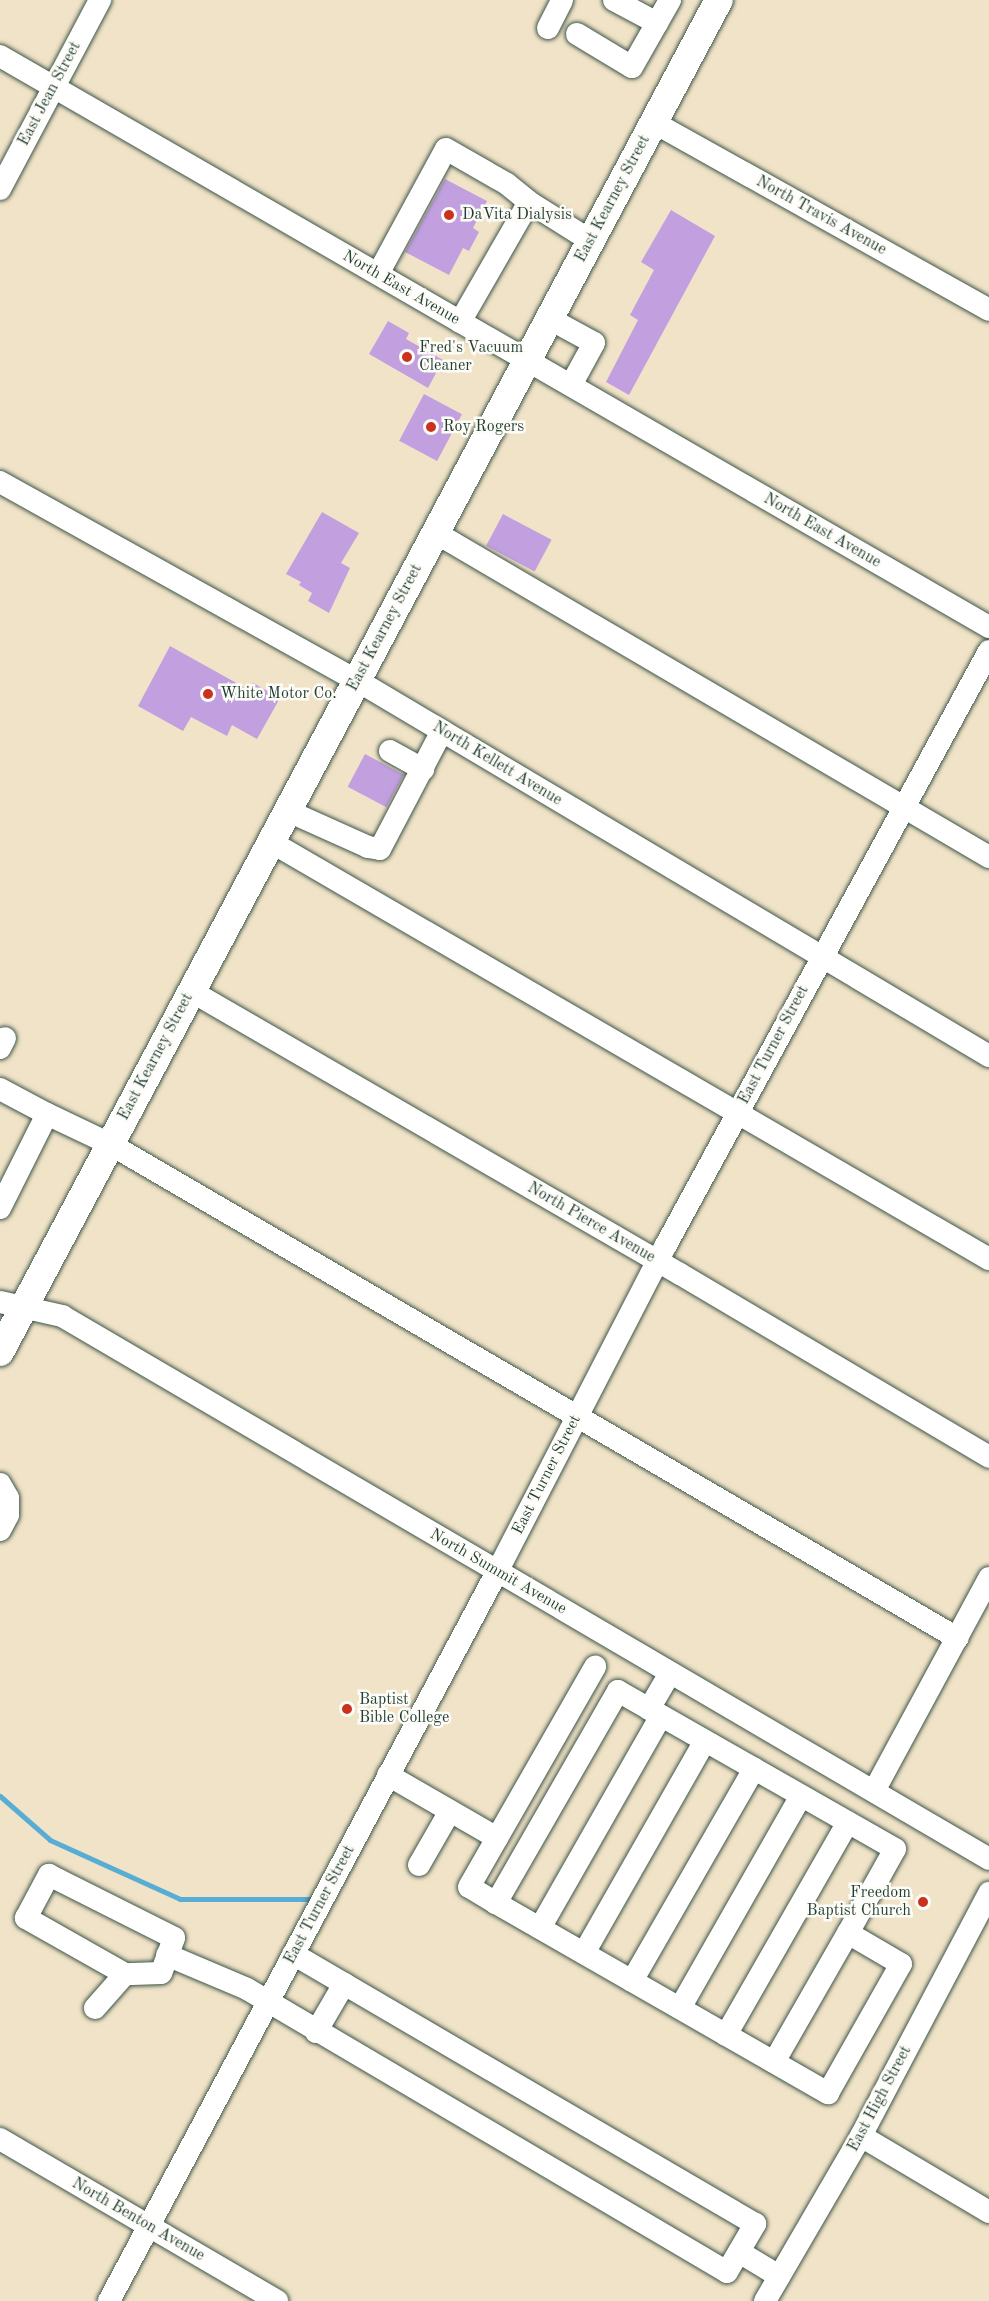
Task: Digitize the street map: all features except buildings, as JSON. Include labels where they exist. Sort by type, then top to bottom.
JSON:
[{"type":"main road","name":"East Kearney Street","points":[[0,1352],[13,1304],[110,1144],[358,681],[717,1]]},
{"type":"street","name":"East Jean Street","points":[[0,189],[100,0]]},
{"type":"street","points":[[548,28],[562,0]]},
{"type":"street","points":[[614,0],[657,23]]},
{"type":"street","points":[[577,34],[632,67],[670,0]]},
{"type":"street","name":"North East Avenue","points":[[0,56],[989,627]]},
{"type":"street","name":"North Travis Avenue","points":[[653,122],[989,310]]},
{"type":"street","points":[[378,274],[446,149],[507,184],[529,202],[591,241]]},
{"type":"street","points":[[460,322],[529,202]]},
{"type":"street","points":[[550,319],[594,343],[571,386]]},
{"type":"street","name":"North Kellett Avenue","points":[[0,482],[358,681],[820,958],[989,1056]]},
{"type":"street","points":[[436,533],[989,856]]},
{"type":"street","name":"East Turner Street","points":[[109,2301],[497,1572],[658,1261],[820,958],[989,651]]},
{"type":"street","points":[[288,811],[368,848],[380,849],[442,731]]},
{"type":"street","points":[[390,751],[423,769]]},
{"type":"street","points":[[271,842],[989,1259]]},
{"type":"street","name":"North Pierce Avenue","points":[[191,991],[658,1261],[989,1457]]},
{"type":"street","points":[[0,1089],[110,1144],[957,1638]]},
{"type":"street","points":[[0,1208],[48,1113]]},
{"type":"street","name":"North Summit Avenue","points":[[13,1304],[62,1316],[989,1859]]},
{"type":"street","points":[[0,1484],[8,1498],[8,1515],[0,1530]]},
{"type":"street","points":[[874,1791],[989,1578]]},
{"type":"street","points":[[595,1667],[469,1887],[828,2093],[902,1964],[848,1933]]},
{"type":"street","points":[[540,1928],[655,1712],[670,1673]]},
{"type":"street","points":[[496,1903],[618,1691],[848,1822],[895,1850],[774,2062]]},
{"type":"street","points":[[584,1953],[705,1741]]},
{"type":"street","points":[[632,1981],[754,1769]]},
{"type":"street","points":[[388,1775],[497,1838]]},
{"type":"street","points":[[680,2008],[801,1796]]},
{"type":"street","points":[[418,1865],[450,1810]]},
{"type":"street","points":[[726,2035],[848,1822]]},
{"type":"street","points":[[49,1875],[174,1938],[161,1973],[125,1974],[26,1918],[49,1875]]},
{"type":"street","name":"East High Street","points":[[765,2301],[861,2136],[989,1893]]},
{"type":"street","points":[[167,1955],[248,1989],[316,2032],[727,2272],[755,2224],[293,1954]]},
{"type":"street","points":[[94,2008],[125,1974]]},
{"type":"street","points":[[316,2032],[344,1984]]},
{"type":"street","points":[[861,2136],[989,2212]]},
{"type":"street","name":"North Benton Avenue","points":[[0,2139],[277,2301]]},
{"type":"street","points":[[739,2252],[779,2276]]},
{"type":"waterway","points":[[0,1796],[50,1840],[180,1899],[312,1899]]},
{"type":"place","name":"DaVita Dialysis","points":[[449,215]]},
{"type":"place","name":"Fred's Vacuum Cleaner","points":[[407,357]]},
{"type":"place","name":"Roy Rogers","points":[[431,427]]},
{"type":"place","name":"White Motor Co.","points":[[208,694]]},
{"type":"place","name":"Baptist Bible College","points":[[347,1709]]},
{"type":"place","name":"Freedom Baptist Church","points":[[923,1902]]}]
